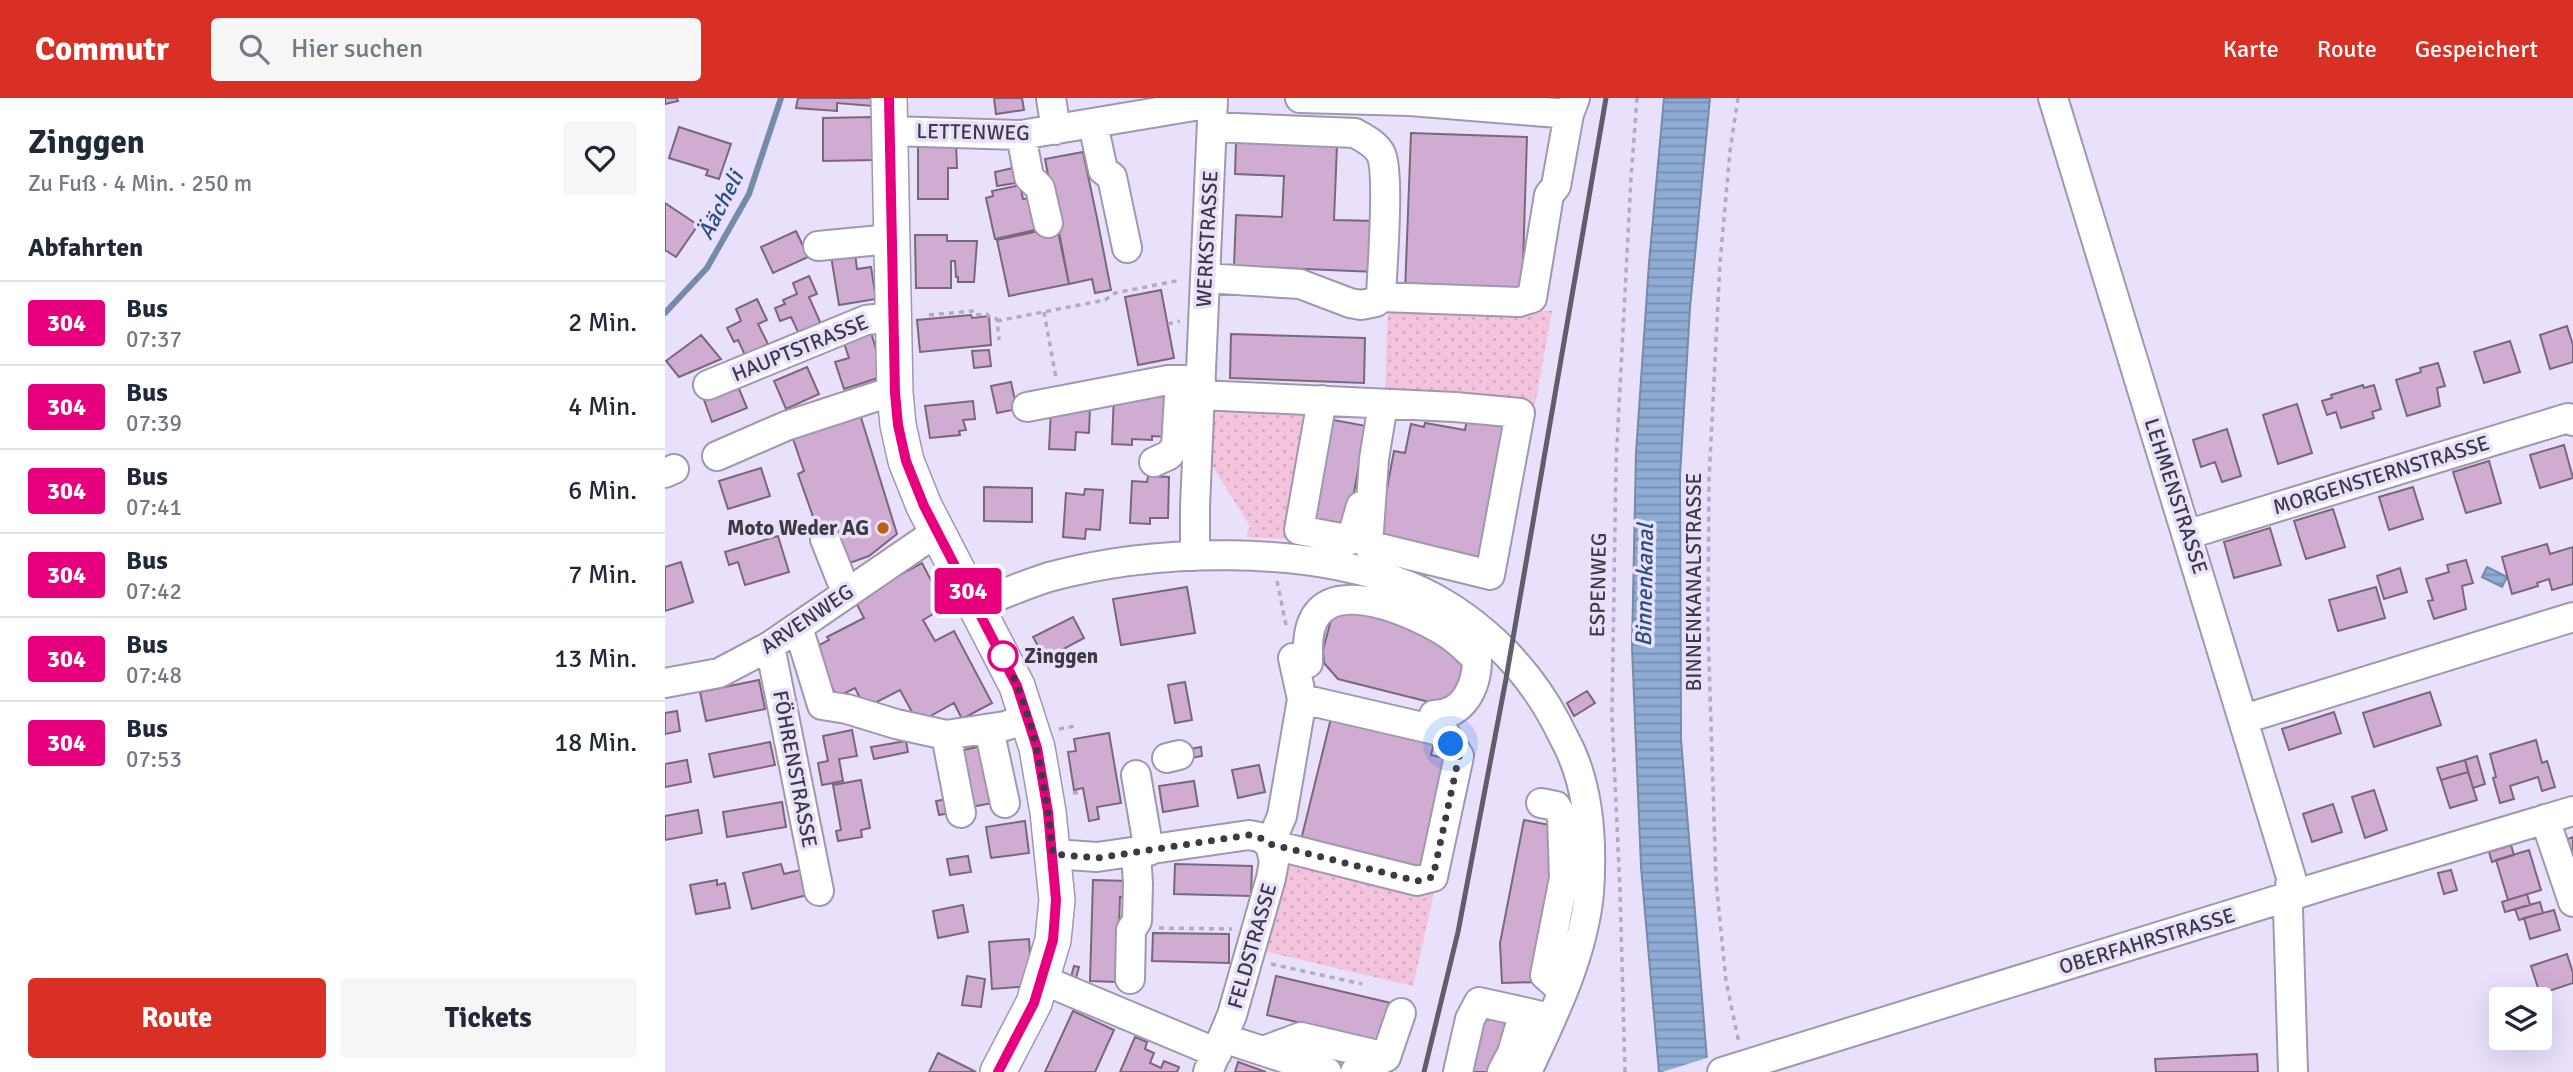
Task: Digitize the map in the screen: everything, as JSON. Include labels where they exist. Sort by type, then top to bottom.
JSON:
[{"type":"main road","name":"HAUPTSTRASSE","points":[[890,114],[893,317],[898,425],[906,461],[924,506],[1005,660],[1028,718],[1044,787],[1053,854],[1056,920],[1053,940],[1034,1003],[998,1072]]},
{"type":"street","name":"LETTENWEG","points":[[1051,98],[1056,130]]},
{"type":"street","points":[[1199,278],[1256,287],[1300,284],[1361,305],[1376,302],[1381,297],[1519,302],[1532,298],[1549,195],[1556,186],[1572,106],[1300,98]]},
{"type":"street","name":"LEHMENSTRASSE","points":[[2053,98],[2155,433],[2189,534],[2291,877],[2289,896],[2293,1072]]},
{"type":"street","name":"LETTENWEG","points":[[890,114],[1021,135],[1093,124],[1136,107],[1168,122],[1200,105],[1213,110],[1355,133],[1372,143],[1381,154],[1384,177],[1381,297]]},
{"type":"street","name":"WERKSTRASSE","points":[[1195,556],[1194,385],[1199,278],[1213,110]]},
{"type":"street","points":[[1093,124],[1103,170],[1112,177],[1126,248]]},
{"type":"street","points":[[1021,135],[1029,177],[1040,188],[1048,223]]},
{"type":"street","points":[[818,246],[891,239]]},
{"type":"street","name":"HAUPTSTRASSE","points":[[708,385],[866,320],[893,317]]},
{"type":"street","points":[[1027,407],[1168,380],[1322,400],[1455,407],[1520,413],[1490,575],[1368,545],[1374,459],[1383,404]]},
{"type":"street","points":[[1154,462],[1169,455],[1176,446],[1194,385]]},
{"type":"street","points":[[717,456],[786,426],[881,394],[895,393]]},
{"type":"street","points":[[1322,400],[1299,530],[1351,540],[1374,459]]},
{"type":"street","name":"MORGENSTERNSTRASSE","points":[[2189,534],[2568,418],[2573,421]]},
{"type":"street","name":"ARVENWEG","points":[[665,683],[719,673],[770,646],[938,531]]},
{"type":"street","points":[[825,539],[846,592]]},
{"type":"street","points":[[975,606],[1050,577],[1145,560],[1195,556],[1276,558],[1377,575],[1411,587],[1443,603],[1482,631],[1517,664],[1546,702],[1574,759],[1585,798],[1590,855],[1588,895],[1580,935],[1563,991],[1527,1072]]},
{"type":"street","points":[[1398,705],[1329,689],[1298,663],[1308,645],[1314,618],[1334,601],[1348,598],[1416,615],[1451,636],[1477,659],[1473,688],[1458,706],[1446,715],[1434,715]]},
{"type":"street","points":[[2244,719],[2573,617]]},
{"type":"street","points":[[798,627],[822,705],[946,735],[989,729],[1028,718]]},
{"type":"street","name":"FÖHRENSTRASSE","points":[[770,646],[819,891]]},
{"type":"street","name":"FELDSTRASSE","points":[[1216,1054],[1232,1015],[1271,878],[1274,862],[1270,844],[1282,816],[1302,699],[1298,663]]},
{"type":"street","points":[[1053,854],[1097,858],[1249,835],[1259,837],[1270,844],[1417,881],[1433,877],[1459,756],[1444,732],[1302,699]]},
{"type":"street","points":[[989,729],[1005,803]]},
{"type":"street","points":[[946,735],[961,813]]},
{"type":"street","points":[[1130,979],[1131,930],[1136,921],[1143,852],[1136,775]]},
{"type":"street","points":[[1541,803],[1556,806],[1563,816],[1564,878],[1545,975],[1563,991]]},
{"type":"street","name":"OBERFAHRSTRASSE","points":[[1732,1069],[2573,811]]},
{"type":"street","points":[[2545,819],[2573,902]]},
{"type":"street","points":[[1042,980],[1216,1054],[1263,1051],[1301,1037],[1386,1057]]},
{"type":"street","points":[[1458,1072],[1470,1019],[1479,1002],[1551,1019]]},
{"type":"street","points":[[1502,1072],[1512,1053],[1524,1012]]},
{"type":"street","points":[[1355,1072],[1386,1057],[1401,1013]]},
{"type":"street","points":[[1263,1051],[1327,1072]]},
{"type":"path","name":"ESPENWEG","points":[[1625,1072],[1612,716],[1616,463],[1637,98]]},
{"type":"path","name":"BINNENKANALSTRASSE","points":[[1732,1069],[1734,1024],[1716,881],[1708,630],[1709,480],[1720,263],[1738,98]]},
{"type":"path","points":[[997,321],[1105,300],[1115,293],[1199,278]]},
{"type":"path","points":[[929,315],[972,311],[974,315],[987,314],[991,318],[997,318],[999,340]]},
{"type":"path","points":[[1044,312],[1056,378]]},
{"type":"path","points":[[1275,570],[1298,663]]},
{"type":"path","points":[[1159,916],[1159,928],[1257,930]]},
{"type":"path","points":[[1248,959],[1362,984]]},
{"type":"shaded area","points":[[1388,303],[1552,311],[1535,405],[1385,393]]},
{"type":"shaded area","points":[[1227,406],[1307,410],[1287,539],[1246,537],[1250,526],[1211,464],[1211,422],[1217,411]]},
{"type":"shaded area","points":[[1285,858],[1434,893],[1413,986],[1264,951]]},
{"type":"water","name":"Binnenkanal","points":[[1664,98],[1710,98],[1690,308],[1680,476],[1681,739],[1708,1072],[1659,1072],[1641,867],[1632,647],[1636,453]]},
{"type":"water","points":[[2487,567],[2507,577],[2502,587],[2482,577]]},
{"type":"pier","points":[[1710,1057],[1711,1072],[1662,1072]]},
{"type":"building","points":[[665,98],[677,98],[678,101],[665,104]]},
{"type":"building","points":[[798,98],[873,98],[873,106],[837,103],[837,111],[796,108]]},
{"type":"building","points":[[994,98],[1022,98],[1024,110],[996,114]]},
{"type":"building","points":[[873,117],[874,160],[823,161],[823,118]]},
{"type":"building","points":[[679,127],[731,144],[719,179],[706,175],[708,170],[669,158]]},
{"type":"building","points":[[1411,133],[1527,137],[1522,296],[1405,292]]},
{"type":"building","points":[[1236,141],[1337,145],[1334,220],[1377,221],[1375,272],[1234,266],[1236,215],[1282,217],[1284,176],[1235,174]]},
{"type":"building","points":[[918,143],[956,143],[957,168],[948,168],[948,199],[918,199]]},
{"type":"building","points":[[1083,152],[1111,290],[1095,293],[1092,279],[1069,284],[1045,159]]},
{"type":"building","points":[[1013,168],[1016,183],[997,186],[995,172]]},
{"type":"building","points":[[1020,185],[1023,199],[1032,198],[1039,229],[995,239],[986,198],[993,196],[992,191]]},
{"type":"building","points":[[665,203],[698,225],[676,257],[665,250]]},
{"type":"building","points":[[1057,227],[1069,284],[1009,296],[997,240]]},
{"type":"building","points":[[796,231],[808,257],[773,273],[761,247]]},
{"type":"building","points":[[915,235],[947,235],[947,241],[977,241],[974,282],[958,282],[955,261],[951,261],[951,288],[916,288]]},
{"type":"building","points":[[855,253],[857,269],[871,267],[876,299],[839,305],[831,256]]},
{"type":"building","points":[[809,276],[817,294],[809,297],[821,324],[799,334],[791,317],[780,321],[775,308],[785,304],[783,300],[797,294],[793,283]]},
{"type":"building","points":[[1161,290],[1174,358],[1138,365],[1125,297]]},
{"type":"building","points":[[757,299],[767,320],[758,324],[768,344],[745,355],[738,340],[734,342],[727,328],[741,321],[736,309]]},
{"type":"building","points":[[971,315],[972,318],[989,316],[991,345],[920,352],[917,320]]},
{"type":"building","points":[[2567,326],[2573,345],[2573,362],[2550,369],[2540,335]]},
{"type":"building","points":[[870,329],[884,376],[844,389],[835,362],[849,358],[842,337]]},
{"type":"building","points":[[1231,334],[1365,338],[1364,383],[1230,378]]},
{"type":"building","points":[[701,335],[721,359],[679,377],[666,361]]},
{"type":"building","points":[[2510,341],[2520,372],[2484,383],[2474,352]]},
{"type":"building","points":[[989,350],[991,366],[974,368],[972,351]]},
{"type":"building","points":[[2438,363],[2445,386],[2437,388],[2440,406],[2407,416],[2396,380],[2421,372],[2420,368]]},
{"type":"building","points":[[807,367],[819,394],[786,409],[774,381]]},
{"type":"building","points":[[1011,382],[1017,409],[997,413],[991,386]]},
{"type":"building","points":[[737,384],[747,408],[712,422],[703,397]]},
{"type":"building","points":[[2363,385],[2364,388],[2374,385],[2381,409],[2372,412],[2374,418],[2341,428],[2336,412],[2327,415],[2322,401],[2332,398],[2331,395]]},
{"type":"building","points":[[1170,393],[1167,437],[1152,436],[1152,440],[1132,439],[1132,445],[1112,444],[1114,394]]},
{"type":"building","points":[[973,401],[975,419],[963,420],[966,430],[959,431],[960,435],[930,438],[925,406]]},
{"type":"building","points":[[2297,404],[2312,453],[2278,464],[2263,415]]},
{"type":"building","points":[[1090,406],[1089,433],[1076,432],[1075,450],[1049,449],[1051,410]]},
{"type":"building","points":[[859,411],[897,534],[869,556],[844,565],[829,524],[817,528],[798,474],[804,471],[791,433]]},
{"type":"building","points":[[1328,419],[1366,426],[1347,531],[1309,524]]},
{"type":"building","points":[[1467,419],[1514,421],[1488,562],[1377,542],[1394,451],[1405,453],[1411,424],[1424,427],[1425,423],[1465,430]]},
{"type":"building","points":[[2227,429],[2241,476],[2222,482],[2215,462],[2201,467],[2193,440]]},
{"type":"building","points":[[2564,445],[2573,478],[2540,488],[2530,455]]},
{"type":"building","points":[[2489,461],[2501,503],[2466,513],[2453,472]]},
{"type":"building","points":[[761,468],[770,496],[728,509],[719,481]]},
{"type":"building","points":[[1148,476],[1169,477],[1168,518],[1150,518],[1150,524],[1130,523],[1132,481],[1147,482]]},
{"type":"building","points":[[984,487],[1032,488],[1032,522],[984,521]]},
{"type":"building","points":[[2413,487],[2423,519],[2389,530],[2379,497]]},
{"type":"building","points":[[1085,489],[1103,490],[1100,530],[1086,529],[1085,539],[1063,537],[1066,493],[1084,495]]},
{"type":"building","points":[[2333,509],[2345,547],[2306,559],[2294,521]]},
{"type":"building","points":[[2270,528],[2281,565],[2234,578],[2224,542]]},
{"type":"building","points":[[778,536],[789,572],[745,585],[738,562],[729,565],[725,552]]},
{"type":"building","points":[[2547,544],[2550,554],[2573,547],[2573,584],[2552,590],[2549,579],[2537,583],[2538,586],[2512,594],[2502,557]]},
{"type":"building","points":[[2466,560],[2473,583],[2462,586],[2466,609],[2434,619],[2428,601],[2433,600],[2426,579],[2449,572],[2447,565]]},
{"type":"building","points":[[681,562],[693,602],[665,611],[665,567]]},
{"type":"building","points":[[922,563],[945,607],[923,620],[935,641],[954,631],[992,703],[962,719],[954,703],[918,723],[900,690],[865,708],[855,688],[837,697],[812,649],[829,640],[827,637],[864,618],[854,599]]},
{"type":"building","points":[[2400,568],[2407,592],[2384,599],[2377,576]]},
{"type":"building","points":[[1187,587],[1195,633],[1121,645],[1113,599]]},
{"type":"building","points":[[2376,587],[2385,618],[2338,631],[2329,600]]},
{"type":"building","points":[[1345,605],[1364,605],[1466,658],[1459,694],[1433,703],[1338,679],[1324,663],[1323,650],[1331,620]]},
{"type":"building","points":[[1073,617],[1084,638],[1045,659],[1033,637]]},
{"type":"building","points":[[759,680],[765,709],[706,721],[700,692]]},
{"type":"building","points":[[1185,682],[1192,720],[1175,723],[1168,685]]},
{"type":"building","points":[[1587,691],[1595,703],[1574,716],[1567,703]]},
{"type":"building","points":[[2430,692],[2441,725],[2374,747],[2363,713]]},
{"type":"building","points":[[1333,710],[1436,735],[1431,755],[1448,759],[1420,874],[1300,844]]},
{"type":"building","points":[[677,711],[680,731],[665,734],[665,713]]},
{"type":"building","points":[[2334,712],[2341,733],[2289,750],[2282,729]]},
{"type":"building","points":[[852,730],[857,756],[839,759],[843,781],[822,785],[818,763],[828,761],[823,736]]},
{"type":"building","points":[[1109,733],[1121,803],[1097,807],[1099,819],[1089,821],[1083,788],[1074,790],[1068,752],[1076,751],[1074,739]]},
{"type":"building","points":[[2536,740],[2542,763],[2547,761],[2555,787],[2542,791],[2538,777],[2510,786],[2514,799],[2500,803],[2490,754]]},
{"type":"building","points":[[906,741],[908,752],[874,759],[871,747]]},
{"type":"building","points":[[770,742],[775,765],[714,777],[709,754]]},
{"type":"building","points":[[981,746],[993,803],[970,807],[959,751]]},
{"type":"building","points":[[1201,747],[1202,756],[1179,760],[1178,751]]},
{"type":"building","points":[[2477,756],[2485,784],[2473,788],[2465,760]]},
{"type":"building","points":[[687,760],[691,782],[665,787],[665,764]]},
{"type":"building","points":[[2465,760],[2468,772],[2441,780],[2437,768]]},
{"type":"building","points":[[1259,765],[1265,792],[1238,798],[1232,770]]},
{"type":"building","points":[[2468,772],[2477,800],[2450,808],[2441,780]]},
{"type":"building","points":[[861,780],[870,828],[861,830],[862,837],[838,841],[836,831],[841,830],[833,785]]},
{"type":"building","points":[[1194,781],[1198,806],[1163,812],[1159,786]]},
{"type":"building","points":[[2374,790],[2387,830],[2365,838],[2352,797]]},
{"type":"building","points":[[953,798],[955,812],[939,815],[936,801]]},
{"type":"building","points":[[782,802],[786,827],[727,837],[723,812]]},
{"type":"building","points":[[2333,804],[2342,832],[2312,842],[2303,814]]},
{"type":"building","points":[[698,810],[702,833],[665,840],[665,816]]},
{"type":"building","points":[[1524,820],[1560,827],[1536,944],[1538,982],[1502,983],[1500,943]]},
{"type":"building","points":[[1025,821],[1029,853],[991,858],[986,827]]},
{"type":"building","points":[[2573,837],[2573,877],[2562,841]]},
{"type":"building","points":[[2511,845],[2514,855],[2492,862],[2489,852]]},
{"type":"building","points":[[2529,850],[2541,890],[2508,900],[2496,860]]},
{"type":"building","points":[[968,856],[971,872],[950,875],[947,859]]},
{"type":"building","points":[[781,864],[784,874],[801,870],[807,895],[752,909],[743,873]]},
{"type":"building","points":[[1175,864],[1252,866],[1251,896],[1174,894]]},
{"type":"building","points":[[2451,870],[2457,890],[2444,894],[2438,873]]},
{"type":"building","points":[[717,880],[717,885],[725,883],[730,908],[696,914],[690,885]]},
{"type":"building","points":[[1093,880],[1129,881],[1129,897],[1120,897],[1117,982],[1090,981]]},
{"type":"building","points":[[2527,894],[2530,905],[2505,912],[2502,902]]},
{"type":"building","points":[[2540,902],[2543,913],[2519,920],[2515,909]]},
{"type":"building","points":[[963,905],[968,932],[938,938],[933,911]]},
{"type":"building","points":[[2554,910],[2560,930],[2530,939],[2524,918]]},
{"type":"building","points":[[1153,933],[1229,934],[1229,963],[1152,961]]},
{"type":"building","points":[[1029,939],[1032,986],[992,989],[989,942]]},
{"type":"building","points":[[2567,954],[2573,983],[2552,990],[2552,987],[2538,987],[2531,966]]},
{"type":"building","points":[[1074,966],[1079,967],[1076,978],[1071,977]]},
{"type":"building","points":[[967,976],[985,979],[981,1007],[962,1005]]},
{"type":"building","points":[[1276,976],[1391,1003],[1382,1042],[1267,1015]]},
{"type":"building","points":[[1486,1007],[1512,1013],[1497,1072],[1469,1072]]},
{"type":"building","points":[[1073,1011],[1114,1030],[1095,1072],[1045,1072]]},
{"type":"building","points":[[1135,1037],[1147,1042],[1145,1049],[1154,1053],[1150,1063],[1161,1068],[1164,1061],[1179,1067],[1177,1072],[1120,1072]]},
{"type":"building","points":[[938,1053],[976,1072],[929,1072]]},
{"type":"building","points":[[2257,1054],[2258,1072],[2156,1072],[2155,1059]]},
{"type":"building","points":[[1238,1062],[1266,1072],[1235,1072]]},
{"type":"waterway","name":"Äächeli","points":[[665,313],[707,268],[749,194],[781,98]]},
{"type":"railway","points":[[1424,1072],[1458,932],[1506,679],[1606,98]]},
{"type":"bus line","name":"304","points":[[889,98],[895,393],[898,425],[906,461],[924,506],[1017,686],[1037,748],[1053,854],[1056,900],[1053,940],[1034,1003],[998,1072]]},
{"type":"place","name":"Moto Weder AG","points":[[883,528]]},
{"type":"place","name":"Zinggen","points":[[1003,656]]},
{"type":"route","points":[[1003,656],[1017,686],[1037,748],[1053,854],[1097,858],[1249,835],[1259,837],[1270,844],[1417,881],[1433,877],[1459,756],[1451,744]]}]
